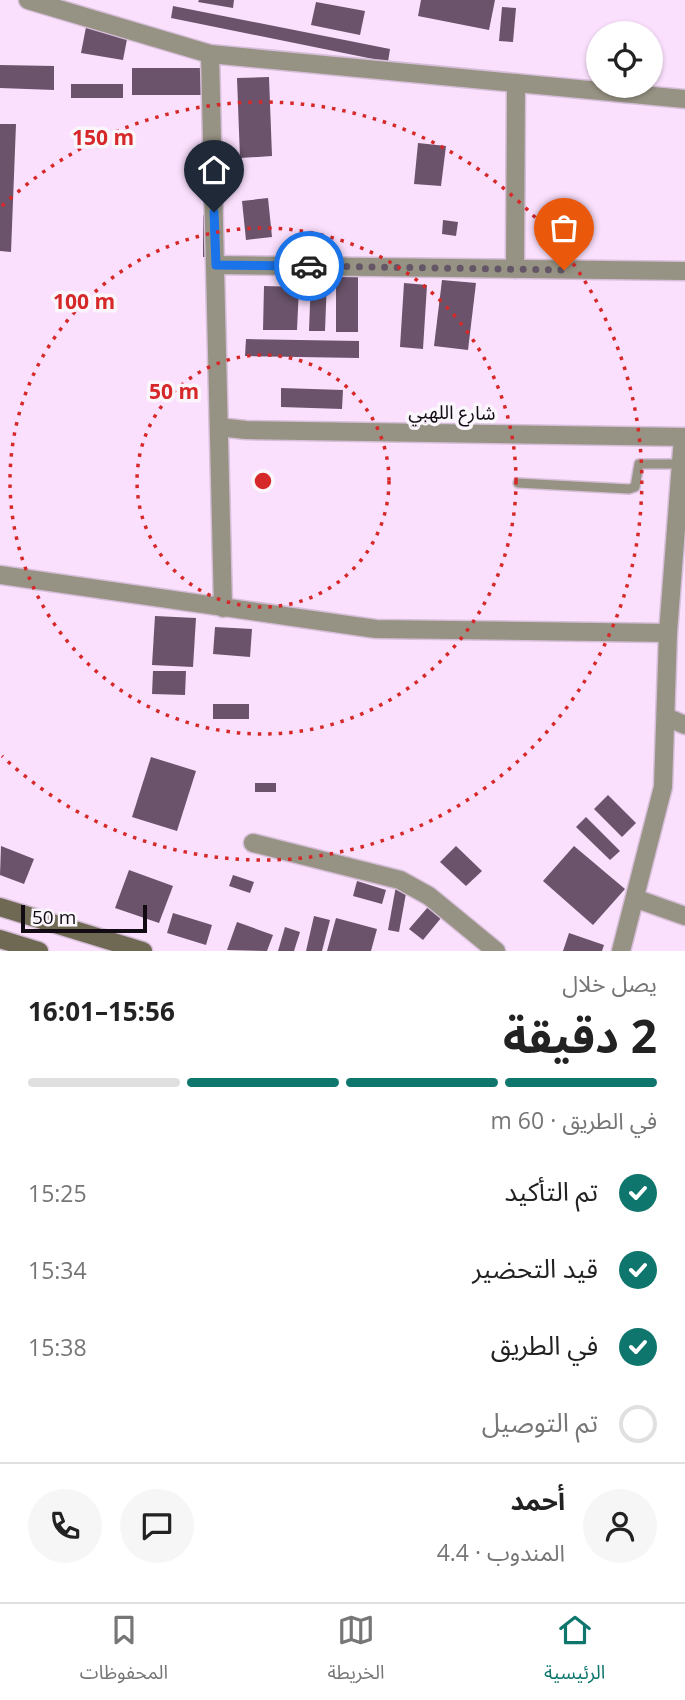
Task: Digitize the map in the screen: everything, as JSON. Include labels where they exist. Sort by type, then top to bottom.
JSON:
[{"type":"street","points":[[28,0],[210,54],[685,99]]},
{"type":"street","points":[[210,54],[223,608]]},
{"type":"street","points":[[515,269],[516,83]]},
{"type":"street","points":[[216,265],[685,271]]},
{"type":"street","name":"شارع اللهبي","points":[[219,427],[246,430],[684,437]]},
{"type":"street","points":[[621,951],[637,899],[663,787],[668,633],[684,437]]},
{"type":"street","points":[[0,575],[376,629],[668,633]]},
{"type":"street","points":[[666,717],[685,724]]},
{"type":"street","points":[[253,843],[400,880],[429,896],[496,951]]},
{"type":"street","points":[[637,899],[685,916]]},
{"type":"street","points":[[0,907],[143,951]]},
{"type":"street","points":[[0,939],[39,951]]},
{"type":"lane","points":[[517,483],[629,489],[635,487],[639,464],[681,464]]},
{"type":"building","points":[[234,0],[233,8],[198,2]]},
{"type":"building","points":[[421,0],[495,0],[489,30],[418,16]]},
{"type":"building","points":[[316,2],[365,11],[360,35],[311,25]]},
{"type":"building","points":[[173,6],[390,49],[388,62],[171,18]]},
{"type":"building","points":[[502,7],[516,8],[513,42],[499,41]]},
{"type":"building","points":[[86,27],[128,34],[123,60],[81,53]]},
{"type":"building","points":[[0,65],[54,66],[54,90],[0,88]]},
{"type":"building","points":[[132,68],[201,68],[201,95],[132,95]]},
{"type":"building","points":[[269,77],[272,156],[240,158],[237,78]]},
{"type":"building","points":[[71,84],[123,84],[123,98],[71,98]]},
{"type":"building","points":[[0,124],[16,124],[11,252],[0,251]]},
{"type":"building","points":[[418,143],[446,146],[441,186],[414,184]]},
{"type":"building","points":[[268,198],[272,237],[246,240],[242,201]]},
{"type":"building","points":[[203,215],[214,215],[214,257],[203,257]]},
{"type":"building","points":[[443,220],[458,222],[456,236],[442,234]]},
{"type":"building","points":[[336,276],[358,276],[358,332],[336,332]]},
{"type":"building","points":[[311,278],[327,279],[325,331],[309,331]]},
{"type":"building","points":[[442,280],[476,283],[468,350],[434,346]]},
{"type":"building","points":[[404,283],[427,285],[423,349],[400,347]]},
{"type":"building","points":[[264,286],[299,287],[297,330],[263,330]]},
{"type":"building","points":[[246,339],[359,341],[359,358],[245,356]]},
{"type":"building","points":[[281,388],[343,390],[342,409],[281,407]]},
{"type":"building","points":[[155,616],[196,618],[193,667],[152,665]]},
{"type":"building","points":[[215,627],[252,629],[250,657],[213,654]]},
{"type":"building","points":[[153,671],[186,671],[185,695],[152,694]]},
{"type":"building","points":[[213,704],[249,704],[249,719],[213,719]]},
{"type":"building","points":[[151,757],[196,771],[177,831],[132,817]]},
{"type":"building","points":[[255,783],[276,783],[276,792],[255,792]]},
{"type":"building","points":[[608,795],[636,823],[622,837],[594,809]]},
{"type":"building","points":[[586,817],[620,851],[610,860],[576,827]]},
{"type":"building","points":[[1,846],[34,859],[24,884],[0,875]]},
{"type":"building","points":[[456,846],[482,871],[466,886],[440,862]]},
{"type":"building","points":[[574,846],[625,889],[593,925],[543,881]]},
{"type":"building","points":[[129,870],[173,886],[159,923],[115,908]]},
{"type":"building","points":[[233,875],[254,882],[250,893],[229,886]]},
{"type":"building","points":[[357,881],[386,890],[382,904],[353,896]]},
{"type":"building","points":[[396,886],[407,888],[399,932],[388,930]]},
{"type":"building","points":[[428,907],[441,918],[423,940],[409,929]]},
{"type":"building","points":[[173,913],[212,925],[206,945],[167,933]]},
{"type":"building","points":[[314,916],[330,920],[322,951],[306,951]]},
{"type":"building","points":[[336,918],[377,929],[371,951],[327,951]]},
{"type":"building","points":[[237,922],[273,935],[267,951],[227,950]]},
{"type":"building","points":[[285,927],[300,932],[294,951],[278,951]]},
{"type":"building","points":[[569,933],[604,945],[602,951],[563,951]]},
{"type":"way so far","points":[[309,266],[564,270]]},
{"type":"route","points":[[214,212],[216,265],[309,266]]}]
